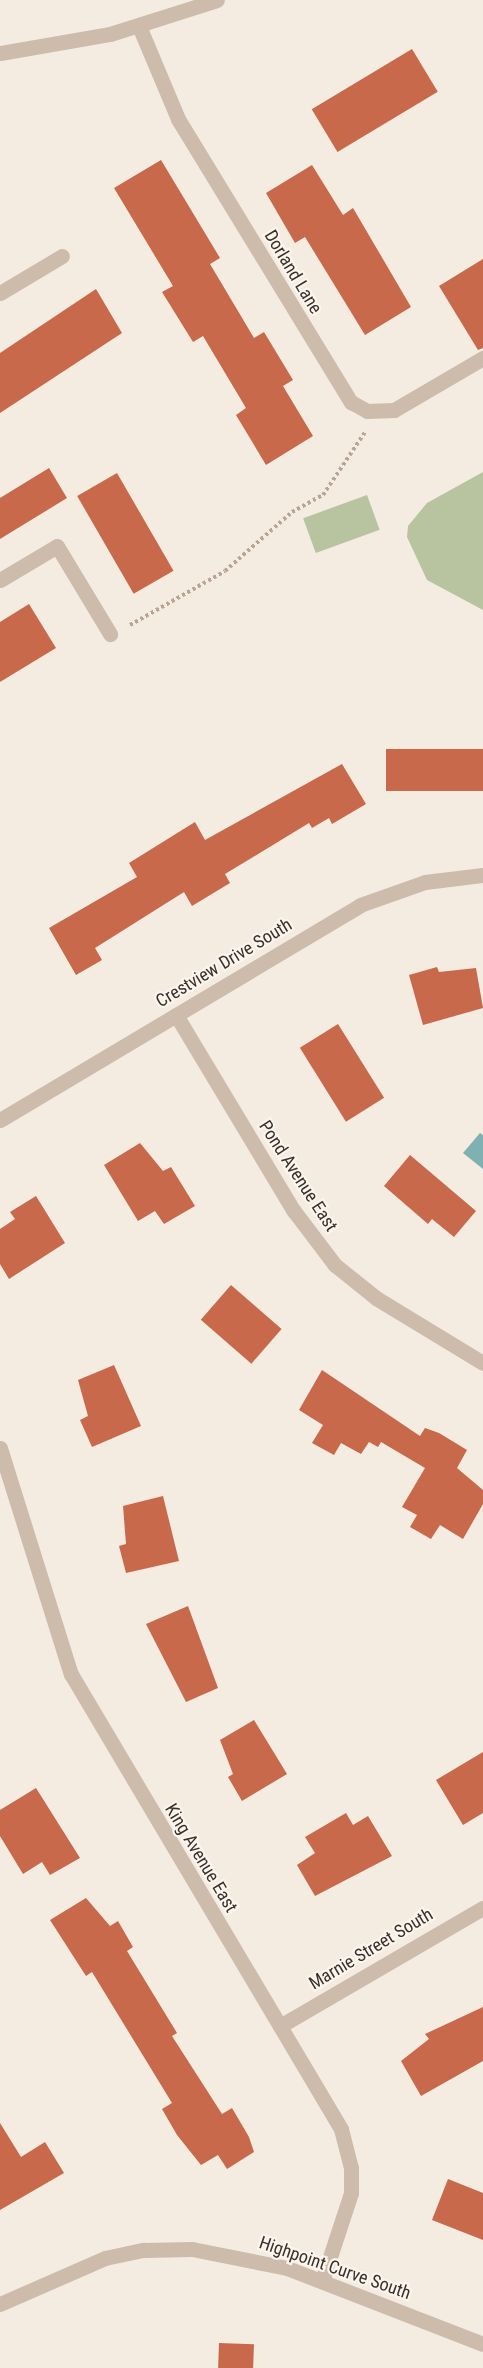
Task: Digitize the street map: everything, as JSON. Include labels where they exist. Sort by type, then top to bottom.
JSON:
[{"type":"street","points":[[0,53],[139,26],[217,0]]},
{"type":"street","name":"Dorland Lane","points":[[139,26],[167,100],[286,298],[351,402],[374,412]]},
{"type":"street","points":[[0,293],[62,256]]},
{"type":"street","points":[[374,412],[402,407],[483,358]]},
{"type":"street","points":[[0,580],[57,546],[110,634]]},
{"type":"street","name":"Crestview Drive South","points":[[0,1120],[375,897],[425,882],[483,875]]},
{"type":"street","name":"Pond Avenue East","points":[[176,1015],[294,1211],[335,1265],[376,1298],[483,1363]]},
{"type":"street","name":"King Avenue East","points":[[0,1448],[71,1674],[334,2116],[351,2168],[348,2208],[322,2281]]},
{"type":"street","name":"Marnie Street South","points":[[280,2026],[483,1908]]},
{"type":"street","name":"Highpoint Curve South","points":[[0,2304],[87,2263],[166,2248],[248,2258],[322,2281],[483,2344]]},
{"type":"path","points":[[110,634],[225,571],[292,512],[329,490],[374,412]]},
{"type":"green space","points":[[483,472],[483,610],[427,580],[407,537],[408,526],[427,503]]},
{"type":"green space","points":[[367,495],[380,530],[316,553],[303,518]]},
{"type":"water","points":[[480,1133],[483,1135],[483,1169],[463,1153]]},
{"type":"building","points":[[412,49],[438,92],[337,152],[312,109]]},
{"type":"building","points":[[161,160],[220,258],[210,264],[254,338],[264,332],[293,380],[283,386],[313,436],[266,465],[236,415],[246,408],[203,336],[193,342],[162,292],[173,286],[114,188]]},
{"type":"building","points":[[312,165],[343,215],[353,208],[411,307],[365,335],[305,237],[295,243],[266,193]]},
{"type":"building","points":[[483,259],[483,348],[478,350],[439,286]]},
{"type":"building","points":[[96,289],[122,333],[0,413],[0,353]]},
{"type":"building","points":[[49,468],[67,498],[0,539],[0,498]]},
{"type":"building","points":[[117,473],[174,571],[134,594],[77,496]]},
{"type":"building","points":[[29,604],[56,648],[0,682],[0,622]]},
{"type":"building","points":[[386,749],[483,749],[483,791],[386,791]]},
{"type":"building","points":[[342,764],[366,804],[332,824],[329,818],[312,828],[309,823],[225,874],[230,883],[192,906],[184,892],[95,948],[102,960],[76,975],[49,928],[137,877],[129,863],[195,822],[205,840]]},
{"type":"building","points":[[437,967],[439,972],[476,968],[483,1008],[423,1025],[409,975]]},
{"type":"building","points":[[338,1024],[384,1098],[346,1122],[300,1048]]},
{"type":"building","points":[[140,1143],[163,1171],[171,1167],[195,1206],[164,1224],[155,1211],[138,1221],[104,1165]]},
{"type":"building","points":[[410,1155],[476,1211],[454,1237],[432,1219],[428,1224],[384,1186]]},
{"type":"building","points":[[36,1196],[65,1243],[9,1279],[0,1264],[0,1229],[15,1219],[10,1212]]},
{"type":"building","points":[[231,1285],[282,1329],[251,1364],[201,1320]]},
{"type":"building","points":[[114,1365],[141,1426],[92,1447],[80,1420],[88,1416],[78,1380]]},
{"type":"building","points":[[322,1370],[420,1436],[425,1428],[439,1433],[467,1450],[457,1468],[483,1490],[483,1504],[463,1539],[440,1525],[431,1539],[410,1527],[417,1515],[402,1507],[425,1468],[381,1442],[378,1447],[369,1442],[361,1454],[341,1443],[334,1455],[312,1443],[323,1425],[299,1410]]},
{"type":"building","points":[[163,1496],[179,1561],[126,1573],[119,1546],[126,1544],[123,1506]]},
{"type":"building","points":[[188,1606],[218,1688],[186,1702],[146,1624]]},
{"type":"building","points":[[254,1720],[287,1774],[242,1801],[228,1777],[233,1774],[220,1740]]},
{"type":"building","points":[[483,1752],[483,1813],[463,1825],[436,1780]]},
{"type":"building","points":[[36,1788],[80,1858],[50,1875],[42,1862],[23,1874],[0,1836],[0,1810]]},
{"type":"building","points":[[346,1813],[353,1825],[368,1816],[392,1856],[315,1896],[297,1865],[315,1853],[305,1837]]},
{"type":"building","points":[[86,1898],[110,1926],[118,1921],[133,1947],[127,1951],[177,2033],[172,2036],[222,2114],[232,2108],[249,2137],[254,2152],[227,2169],[218,2155],[201,2165],[177,2135],[162,2109],[172,2103],[92,1972],[86,1976],[50,1920]]},
{"type":"building","points":[[483,2007],[483,2061],[421,2096],[401,2061],[429,2039],[425,2034]]},
{"type":"building","points":[[0,2123],[21,2157],[45,2142],[64,2173],[0,2210]]},
{"type":"building","points":[[448,2179],[483,2193],[483,2240],[432,2220]]},
{"type":"building","points":[[219,2343],[254,2344],[253,2368],[218,2368]]}]
